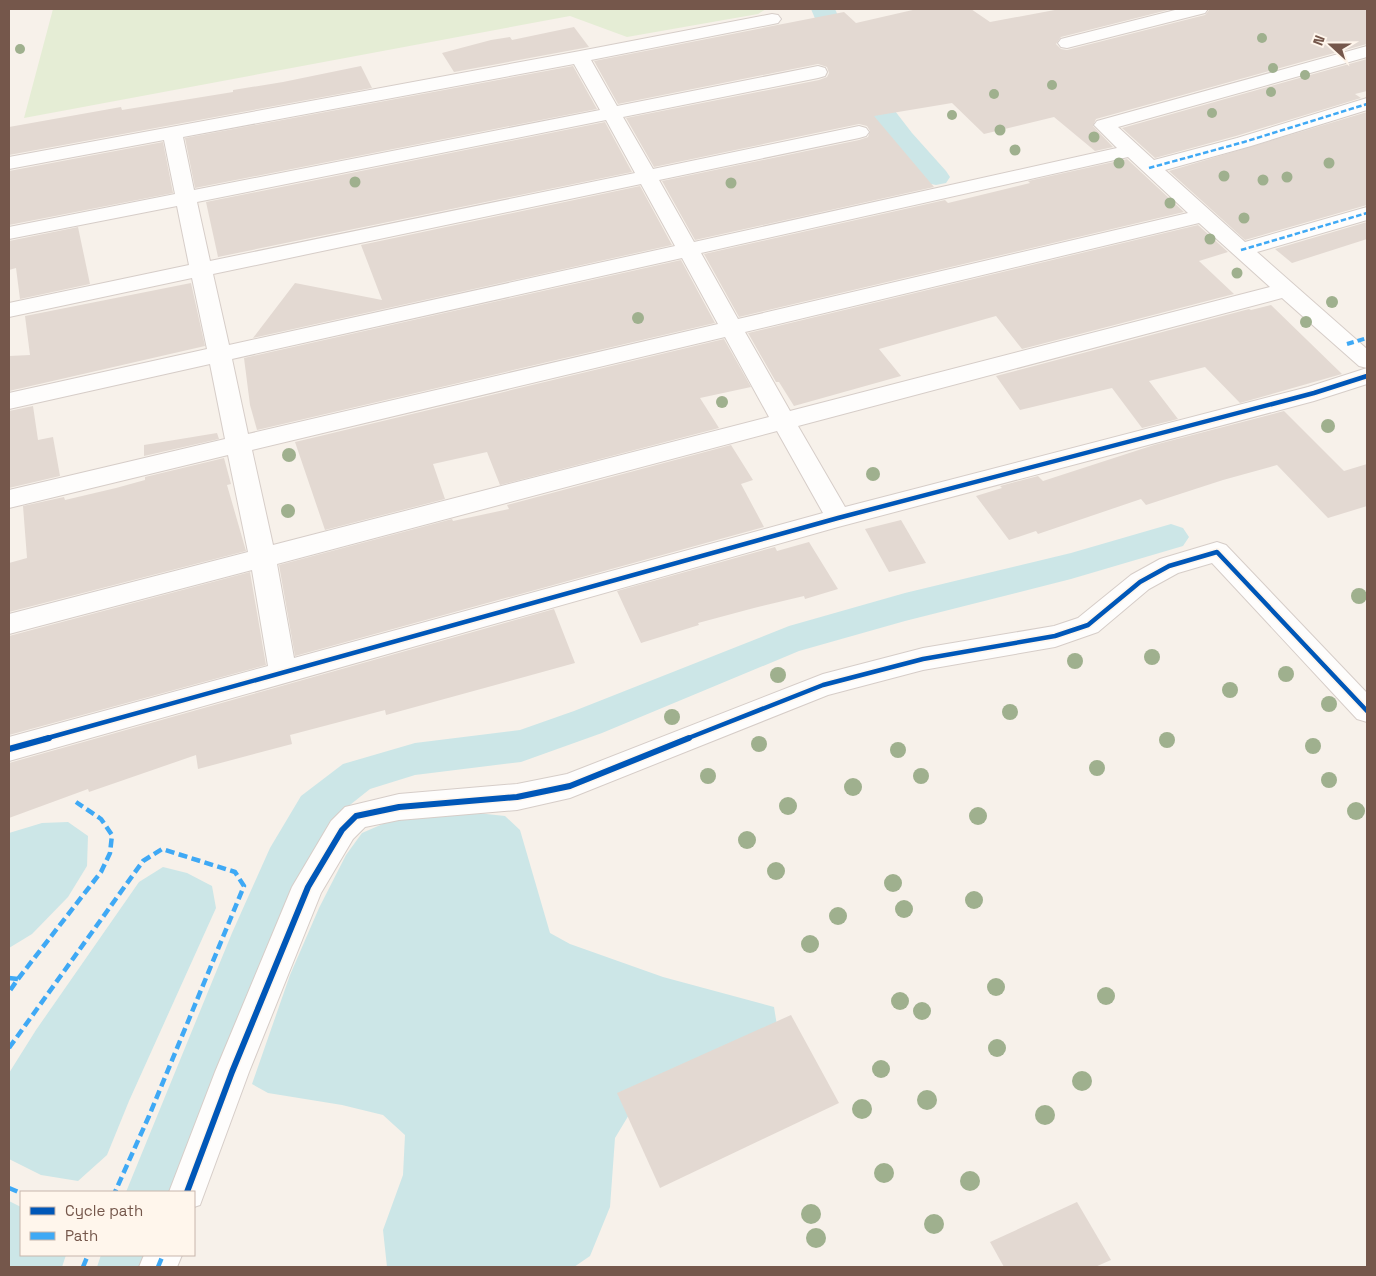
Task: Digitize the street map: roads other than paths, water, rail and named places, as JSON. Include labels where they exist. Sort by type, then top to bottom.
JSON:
[{"type":"street","points":[[1067,44],[1199,9]]},
{"type":"street","points":[[9,163],[580,57],[772,19]]},
{"type":"street","points":[[1367,51],[1104,126],[1286,290],[1357,341],[1367,361]]},
{"type":"street","points":[[580,57],[838,518]]},
{"type":"street","points":[[9,233],[818,72]]},
{"type":"street","points":[[1149,168],[1244,142],[1367,104]]},
{"type":"street","points":[[9,310],[859,132]]},
{"type":"street","points":[[172,133],[184,198],[271,597],[283,674]]},
{"type":"street","points":[[9,401],[1130,151]]},
{"type":"street","points":[[1241,250],[1367,213]]},
{"type":"street","points":[[9,499],[1203,216]]},
{"type":"street","points":[[9,624],[1286,290]]},
{"type":"street","points":[[9,749],[838,518],[1314,393],[1367,376]]},
{"type":"street","points":[[187,1191],[232,1072],[308,886],[342,830],[356,816],[399,807],[517,796],[570,786],[766,706],[823,685],[923,659],[1055,636],[1088,625],[1140,582],[1169,566],[1217,552],[1367,711]]},
{"type":"water","points":[[468,812],[505,816],[520,830],[550,933],[570,944],[663,977],[774,1007],[779,1038],[639,1098],[615,1138],[610,1207],[590,1256],[574,1267],[387,1267],[383,1230],[403,1175],[405,1135],[383,1115],[342,1105],[268,1093],[252,1084],[290,975],[319,908],[346,855],[362,833],[385,823],[409,818]]},
{"type":"water","points":[[68,822],[88,836],[87,866],[68,897],[32,934],[9,948],[9,833],[42,823]]},
{"type":"water","points":[[163,867],[187,873],[212,886],[216,908],[129,1101],[107,1155],[78,1181],[41,1175],[9,1159],[9,1073],[36,1030],[139,882]]},
{"type":"water","points":[[9,1201],[20,1206],[20,1256],[66,1256],[62,1267],[9,1267]]},
{"type":"waterway","points":[[823,9],[849,68],[903,139],[936,177]]},
{"type":"waterway","points":[[151,1191],[254,933],[285,861],[316,808],[357,776],[415,759],[521,746],[588,722],[789,640],[905,607],[1071,566],[1171,537]]},
{"type":"waterway","points":[[122,1267],[126,1256]]}]
